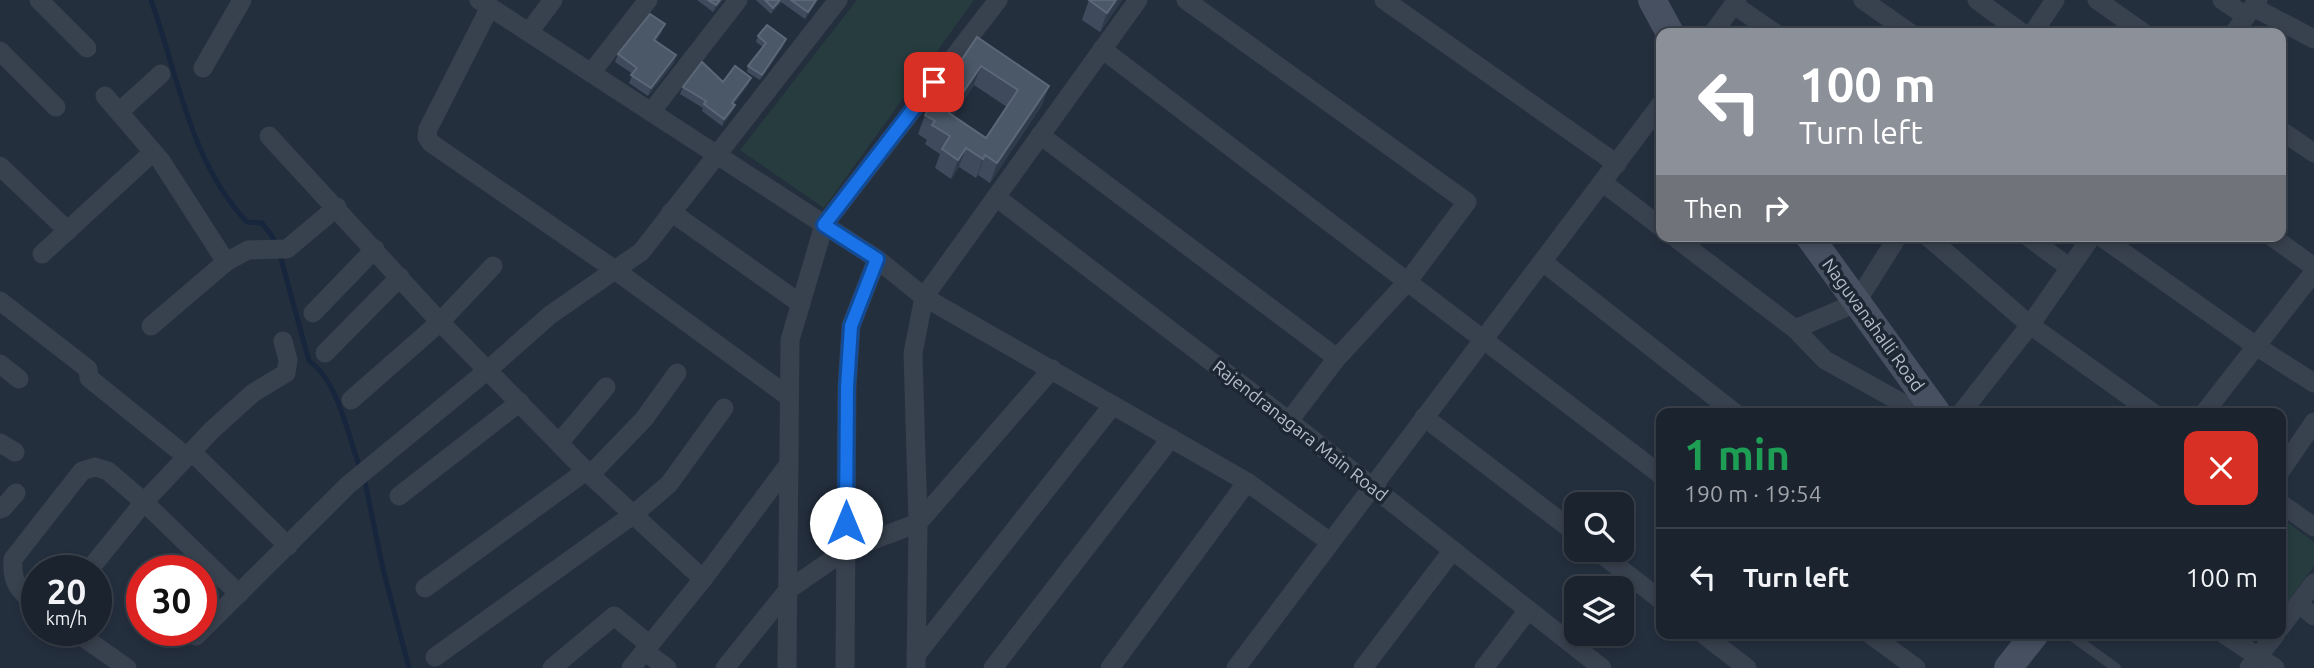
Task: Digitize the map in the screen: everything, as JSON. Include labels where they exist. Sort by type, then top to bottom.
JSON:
[{"type":"street","points":[[39,0],[87,48]]},
{"type":"street","points":[[203,68],[242,0]]},
{"type":"street","points":[[529,32],[553,0]]},
{"type":"street","points":[[591,73],[648,0]]},
{"type":"street","points":[[652,112],[738,0]]},
{"type":"street","points":[[217,615],[348,485],[550,315],[641,252],[838,0]]},
{"type":"street","points":[[787,668],[790,340],[824,225],[998,0]]},
{"type":"street","points":[[916,662],[918,523],[913,353],[924,297],[1138,0]]},
{"type":"street","points":[[1186,0],[1466,202],[1408,281],[1337,358],[1289,421]]},
{"type":"street","points":[[1384,0],[1617,164]]},
{"type":"street","points":[[1652,0],[1667,28]]},
{"type":"street","points":[[1863,0],[1903,28]]},
{"type":"street","points":[[1977,0],[2015,28]]},
{"type":"street","points":[[2036,28],[2055,0]]},
{"type":"street","points":[[2097,0],[2137,28]]},
{"type":"street","points":[[2222,0],[2252,8],[2314,39]]},
{"type":"street","points":[[1717,28],[1736,2],[1769,28]]},
{"type":"street","points":[[789,397],[615,270],[431,143],[427,137],[428,129],[485,3],[877,259],[924,297],[1247,482],[1330,541]]},
{"type":"street","points":[[2238,28],[2252,8]]},
{"type":"street","points":[[1102,49],[1656,471]]},
{"type":"street","points":[[0,51],[56,107]]},
{"type":"street","points":[[119,112],[161,74]]},
{"type":"street","points":[[105,96],[153,152],[226,262]]},
{"type":"street","points":[[1236,668],[1656,111]]},
{"type":"street","points":[[2286,134],[2314,153]]},
{"type":"street","points":[[1040,135],[1337,358]]},
{"type":"street","points":[[269,136],[440,322],[588,473],[703,579]]},
{"type":"street","points":[[42,254],[153,152]]},
{"type":"street","points":[[0,166],[68,231]]},
{"type":"street","points":[[1602,182],[1656,223]]},
{"type":"street","name":"Rajendranagara Main Road","points":[[996,197],[1289,421],[1602,668]]},
{"type":"street","points":[[150,326],[226,262],[248,250],[287,249],[337,207]]},
{"type":"street","points":[[671,212],[800,304]]},
{"type":"street","points":[[1681,242],[1795,329],[1825,360],[1911,408]]},
{"type":"street","name":"Naguvanahalli Road","points":[[1813,242],[1933,408]]},
{"type":"street","points":[[1795,329],[1856,303],[1894,242]]},
{"type":"street","points":[[1934,242],[2030,325],[2146,408]]},
{"type":"street","points":[[2035,242],[2070,268]]},
{"type":"street","points":[[1965,408],[2030,325],[2088,242]]},
{"type":"street","points":[[2109,242],[2256,346],[2314,383]]},
{"type":"street","points":[[2208,408],[2314,270],[2279,242]]},
{"type":"street","points":[[313,313],[375,249]]},
{"type":"street","points":[[845,668],[847,387],[851,326],[877,259]]},
{"type":"street","points":[[1543,262],[1729,408]]},
{"type":"street","points":[[351,400],[440,322],[493,266]]},
{"type":"street","points":[[325,353],[400,277]]},
{"type":"street","points":[[0,300],[88,369],[89,378],[189,455],[288,545]]},
{"type":"street","points":[[101,555],[144,502],[189,455],[253,393],[286,373],[288,360],[283,341]]},
{"type":"street","points":[[0,364],[19,379]]},
{"type":"street","points":[[725,668],[788,590],[846,550],[918,523],[1052,369]]},
{"type":"street","points":[[425,589],[588,473],[644,419],[677,373]]},
{"type":"street","points":[[559,443],[606,387]]},
{"type":"street","points":[[399,496],[520,402]]},
{"type":"street","points":[[916,662],[1113,405]]},
{"type":"street","points":[[435,657],[634,514],[669,484],[724,408]]},
{"type":"street","points":[[1424,417],[1564,524]]},
{"type":"street","points":[[2286,463],[2314,422]]},
{"type":"street","points":[[992,668],[1171,438]]},
{"type":"street","points":[[631,668],[703,579],[789,464]]},
{"type":"street","points":[[7,581],[12,572],[13,559],[82,471],[95,467],[108,471],[144,502],[239,594]]},
{"type":"street","points":[[1110,668],[1247,482]]},
{"type":"street","points":[[0,509],[16,493]]},
{"type":"street","points":[[2286,507],[2314,527]]},
{"type":"street","points":[[1363,668],[1453,550]]},
{"type":"street","points":[[1612,562],[1656,596]]},
{"type":"street","points":[[2286,624],[2306,610],[2314,583]]},
{"type":"street","points":[[1484,668],[1528,610]]},
{"type":"street","points":[[552,668],[614,616],[667,668]]},
{"type":"street","points":[[1709,639],[1747,668]]},
{"type":"street","points":[[1877,639],[1916,668]]},
{"type":"street","points":[[2008,668],[2030,639]]},
{"type":"street","points":[[2229,639],[2254,662],[2275,668]]},
{"type":"street","points":[[2254,662],[2272,639]]},
{"type":"street","points":[[96,646],[127,668]]},
{"type":"lane","points":[[2076,639],[2116,668]]},
{"type":"green space","points":[[857,0],[974,0],[824,208],[740,150]]},
{"type":"green space","points":[[2286,521],[2314,542],[2314,566],[2286,604]]},
{"type":"building","points":[[765,0],[780,0],[773,8]]},
{"type":"building","points":[[791,0],[816,0],[808,12]]},
{"type":"building","points":[[1089,0],[1116,0],[1107,13]]},
{"type":"building","points":[[650,14],[665,24],[654,40],[676,55],[651,88],[631,75],[637,68],[618,54]]},
{"type":"building","points":[[767,25],[786,39],[762,75],[748,66],[766,43],[758,36]]},
{"type":"building","points":[[977,37],[1049,86],[997,163],[985,155],[983,159],[966,148],[958,160],[942,149],[950,136],[932,125],[935,121],[925,115]],"holes":[[[981,66],[1018,90],[986,138],[949,113]]]},
{"type":"building","points":[[702,62],[723,82],[735,66],[751,78],[732,103],[735,105],[724,119],[704,104],[706,101],[683,87]]},
{"type":"waterway","points":[[151,0],[188,117],[212,173],[247,222],[262,223],[276,246]]},
{"type":"waterway","points":[[280,255],[309,361],[328,381],[335,395],[360,468]]},
{"type":"waterway","points":[[364,477],[383,569],[409,668]]},
{"type":"route","points":[[846,523],[847,387],[851,326],[877,259],[824,225],[934,82]]}]
